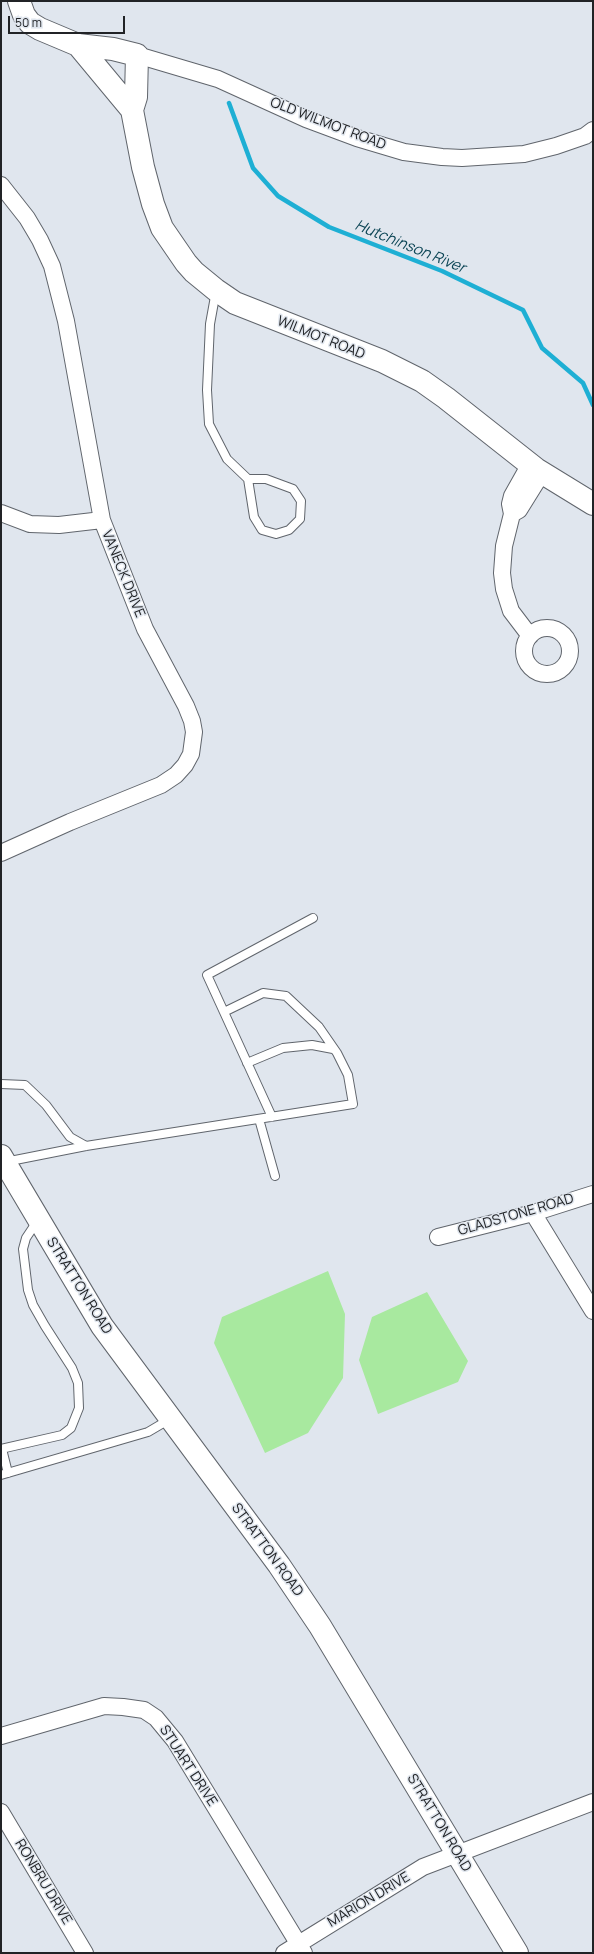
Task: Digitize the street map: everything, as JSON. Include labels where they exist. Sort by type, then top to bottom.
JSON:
[{"type":"street","name":"WILMOT ROAD","points":[[20,1],[24,15],[30,23],[40,30],[78,45],[113,49],[137,55],[136,97],[132,110]]},
{"type":"street","name":"WILMOT ROAD","points":[[78,45],[132,110],[145,174],[153,204],[162,228],[186,264],[216,290],[235,303],[382,362],[422,381],[446,398],[536,469],[593,504]]},
{"type":"street","name":"OLD WILMOT ROAD","points":[[137,55],[218,79],[313,121],[356,138],[404,152],[462,158],[524,154],[556,146],[585,136],[593,130]]},
{"type":"street","name":"VANECK DRIVE","points":[[1,185],[27,218],[40,240],[52,266],[66,321],[102,520],[145,629],[192,720],[194,742],[191,754],[185,765],[176,775],[161,785],[70,822],[1,853]]},
{"type":"street","points":[[530,636],[514,616],[504,589],[502,573],[504,546],[512,514],[519,510],[536,469]]},
{"type":"street","points":[[1,513],[30,524],[59,525],[102,520]]},
{"type":"street","name":"STRATTON ROAD","points":[[3,1159],[102,1326],[299,1593],[517,1953]]},
{"type":"street","name":"GLADSTONE ROAD","points":[[438,1237],[533,1213],[593,1194]]},
{"type":"street","points":[[533,1213],[593,1311]]},
{"type":"street","name":"STUART DRIVE","points":[[1,1736],[104,1706],[144,1710],[156,1718],[175,1741],[301,1949]]},
{"type":"street","name":"MARION DRIVE","points":[[284,1953],[301,1949],[423,1867],[457,1852],[593,1802]]},
{"type":"street","name":"RONBRU DRIVE","points":[[1,1812],[85,1953]]},
{"type":"lane","points":[[216,290],[210,324],[207,390],[208,424],[227,460],[248,479],[254,517],[262,530],[276,534],[290,530],[300,519],[301,501],[293,489],[266,479],[248,479]]},
{"type":"lane","points":[[272,1117],[207,975],[313,918]]},
{"type":"lane","points":[[3,1159],[353,1104],[348,1075],[333,1049],[319,1027],[286,996],[263,993],[224,1012]]},
{"type":"lane","points":[[247,1062],[282,1048],[312,1045],[333,1049]]},
{"type":"lane","points":[[1,1084],[25,1085],[46,1105],[70,1137],[86,1146]]},
{"type":"lane","points":[[259,1119],[275,1176]]},
{"type":"lane","points":[[38,1220],[26,1238],[23,1249],[28,1290],[33,1305],[44,1326],[72,1368],[78,1383],[79,1408],[71,1428],[62,1436],[2,1449],[4,1474],[148,1432],[170,1419]]},
{"type":"green space","points":[[328,1271],[345,1314],[343,1378],[308,1433],[265,1453],[214,1343],[222,1317]]},
{"type":"green space","points":[[427,1292],[468,1361],[458,1382],[378,1414],[359,1360],[372,1317]]},
{"type":"waterway","name":"Hutchinson River","points":[[229,103],[253,168],[278,196],[329,227],[442,271],[523,310],[542,348],[583,383],[593,405]]}]
